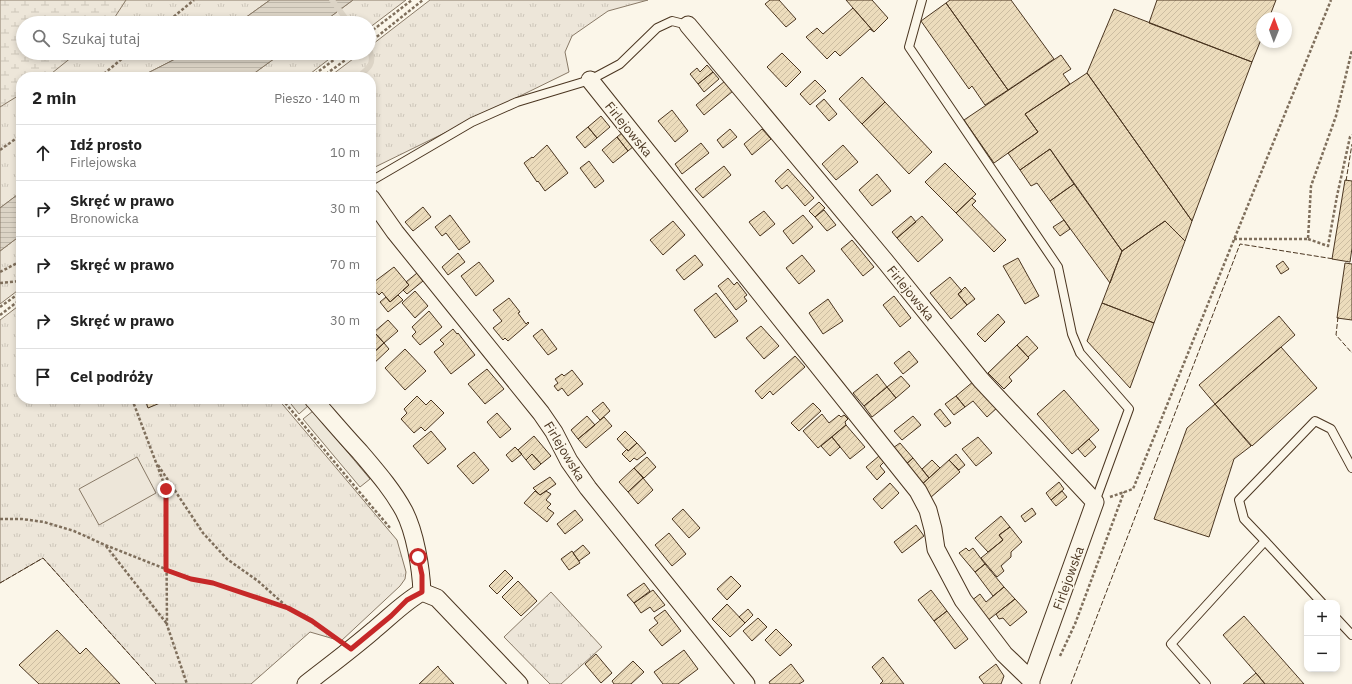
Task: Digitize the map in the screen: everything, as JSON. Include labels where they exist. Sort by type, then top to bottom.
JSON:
[{"type":"street","name":"Firlejowska","points":[[590,80],[918,491],[928,510],[936,549],[963,600],[1004,654],[1031,682],[1095,502],[981,380],[880,255],[688,25]]},
{"type":"street","name":"Firlejowska","points":[[376,205],[395,232],[541,413],[554,432],[569,461],[588,488],[746,684]]},
{"type":"street","points":[[317,404],[379,475],[405,513],[417,551],[422,575],[422,592]]},
{"type":"street","points":[[306,684],[391,616],[407,600],[422,592],[437,598],[519,684]]},
{"type":"lane","points":[[922,0],[909,47],[1058,267],[1072,334],[1080,353],[1129,409],[1095,502]]},
{"type":"lane","name":"Firlejowska","points":[[376,178],[472,122],[517,102],[590,80],[620,64],[657,28],[672,21],[688,25]]},
{"type":"lane","points":[[1319,600],[1244,520],[1239,500],[1315,421],[1331,430],[1352,468]]},
{"type":"lane","points":[[1206,684],[1171,644],[1265,541]]},
{"type":"lane","points":[[1340,622],[1352,636]]},
{"type":"path","points":[[175,16],[194,0]]},
{"type":"path","points":[[376,28],[412,0]]},
{"type":"path","points":[[376,37],[423,0]]},
{"type":"path","points":[[1095,502],[1133,489],[1331,0]]},
{"type":"path","points":[[1308,239],[1311,186],[1336,116],[1352,50]]},
{"type":"path","points":[[107,72],[121,60]]},
{"type":"path","points":[[318,72],[334,60]]},
{"type":"path","points":[[329,72],[345,60]]},
{"type":"path","points":[[1234,239],[1308,239],[1328,246],[1337,196],[1350,137],[1352,135]]},
{"type":"path","points":[[0,150],[16,139]]},
{"type":"path","points":[[0,272],[16,264]]},
{"type":"path","points":[[0,283],[16,281]]},
{"type":"path","points":[[0,307],[16,296]]},
{"type":"path","points":[[0,315],[16,303]]},
{"type":"path","points":[[134,404],[166,489],[167,624],[187,684]]},
{"type":"path","points":[[286,404],[395,533]]},
{"type":"path","points":[[155,460],[203,533],[227,560],[258,581],[288,608]]},
{"type":"path","points":[[1060,657],[1075,624],[1124,492]]},
{"type":"path","points":[[0,519],[22,519],[44,522],[74,531],[191,579],[213,583],[288,608],[312,621],[351,649]]},
{"type":"path","points":[[105,545],[167,624]]},
{"type":"green space","points":[[0,0],[270,0],[248,16],[16,16],[16,60],[173,60],[150,72],[16,72],[16,196],[0,208]]},
{"type":"green space","points":[[0,0],[126,0],[116,16],[16,16],[16,60],[68,60],[53,72],[16,72],[16,97],[0,107]]},
{"type":"green space","points":[[353,0],[406,0],[376,23],[376,16],[331,16]]},
{"type":"green space","points":[[430,0],[648,0],[608,11],[572,36],[565,52],[569,72],[376,167],[376,72],[336,72],[352,60],[376,60],[376,42]]},
{"type":"green space","points":[[272,60],[328,60],[312,72],[256,72]]},
{"type":"green space","points":[[16,239],[16,292],[0,304],[0,251]]},
{"type":"green space","points":[[16,308],[16,404],[282,404],[397,540],[406,572],[405,579],[400,586],[341,641],[310,632],[251,684],[156,684],[43,558],[0,583],[0,320]]},
{"type":"green space","points":[[137,457],[156,493],[99,525],[79,489]]},
{"type":"green space","points":[[551,592],[602,647],[561,684],[550,684],[504,637]]},
{"type":"shaded area","points":[[270,0],[353,0],[331,16],[248,16]]},
{"type":"shaded area","points":[[173,60],[272,60],[256,72],[150,72]]},
{"type":"shaded area","points":[[16,196],[16,239],[0,251],[0,208]]},
{"type":"shaded area","points":[[291,404],[309,405],[299,414]]},
{"type":"shaded area","points":[[313,411],[370,479],[360,487],[303,419]]},
{"type":"building","points":[[770,0],[779,0],[796,19],[786,27],[765,4]]},
{"type":"building","points":[[846,0],[872,0],[888,18],[874,32]]},
{"type":"building","points":[[950,0],[1011,0],[1054,59],[1008,90],[946,3]]},
{"type":"building","points":[[1157,0],[1276,0],[1271,12],[1256,12],[1256,48],[1258,48],[1252,62],[1149,23]]},
{"type":"building","points":[[946,3],[1008,90],[985,105],[972,86],[969,89],[921,21]]},
{"type":"building","points":[[853,8],[874,32],[870,29],[840,56],[835,51],[827,59],[806,37],[817,28],[823,34]]},
{"type":"building","points":[[1114,9],[1252,62],[1192,221],[1087,73]]},
{"type":"building","points":[[782,53],[801,72],[786,87],[767,67]]},
{"type":"building","points":[[1061,55],[1071,69],[1063,74],[1070,84],[1025,114],[1038,132],[994,163],[964,120]]},
{"type":"building","points":[[707,65],[713,72],[698,84],[690,74],[697,68],[700,72]]},
{"type":"building","points":[[713,72],[719,79],[704,92],[698,84]]},
{"type":"building","points":[[1087,73],[1192,221],[1185,241],[1165,221],[1122,251],[1050,149],[1020,170],[1008,153],[1038,132],[1025,114]]},
{"type":"building","points":[[862,77],[885,102],[862,124],[839,99]]},
{"type":"building","points":[[815,80],[826,91],[810,105],[800,94]]},
{"type":"building","points":[[725,81],[733,91],[704,115],[696,105]]},
{"type":"building","points":[[824,99],[837,114],[829,121],[816,106]]},
{"type":"building","points":[[885,102],[932,152],[909,174],[862,124]]},
{"type":"building","points":[[672,110],[688,131],[675,142],[658,121]]},
{"type":"building","points":[[601,116],[610,127],[597,138],[588,127]]},
{"type":"building","points":[[588,127],[597,138],[585,148],[576,137]]},
{"type":"building","points":[[730,129],[737,137],[723,148],[717,140]]},
{"type":"building","points":[[762,129],[771,139],[752,155],[744,144]]},
{"type":"building","points":[[623,132],[634,146],[628,151],[617,137]]},
{"type":"building","points":[[617,137],[628,151],[613,163],[602,150]]},
{"type":"building","points":[[701,143],[709,153],[682,174],[675,164]]},
{"type":"building","points":[[547,145],[568,173],[545,191],[524,163],[532,157],[533,158]]},
{"type":"building","points":[[843,145],[858,162],[836,180],[822,164]]},
{"type":"building","points":[[1050,149],[1074,184],[1050,201],[1037,183],[1031,186],[1020,170]]},
{"type":"building","points":[[589,161],[604,181],[595,188],[580,168]]},
{"type":"building","points":[[945,163],[976,194],[956,213],[925,182]]},
{"type":"building","points":[[724,166],[731,175],[703,198],[695,189]]},
{"type":"building","points":[[788,169],[814,198],[805,206],[787,185],[782,189],[775,181]]},
{"type":"building","points":[[877,174],[891,191],[872,206],[859,190]]},
{"type":"building","points":[[1345,180],[1352,181],[1352,248],[1350,262],[1332,259]]},
{"type":"building","points":[[1074,184],[1122,251],[1110,283],[1050,201]]},
{"type":"building","points":[[972,198],[976,201],[972,205],[1006,240],[994,252],[956,213]]},
{"type":"building","points":[[819,202],[825,208],[815,217],[809,211]]},
{"type":"building","points":[[423,207],[431,217],[413,231],[405,222]]},
{"type":"building","points":[[824,210],[836,225],[827,231],[815,217]]},
{"type":"building","points":[[764,211],[775,224],[760,236],[749,222]]},
{"type":"building","points":[[450,215],[470,242],[459,250],[446,233],[442,236],[435,227]]},
{"type":"building","points":[[803,215],[813,227],[793,244],[783,231]]},
{"type":"building","points":[[911,216],[916,222],[897,238],[892,232]]},
{"type":"building","points":[[922,216],[943,240],[918,262],[897,238]]},
{"type":"building","points":[[1064,220],[1070,229],[1060,236],[1053,227]]},
{"type":"building","points":[[673,221],[685,235],[663,255],[650,240]]},
{"type":"building","points":[[1165,221],[1185,241],[1154,323],[1102,303],[1122,251]]},
{"type":"building","points":[[852,240],[874,267],[863,276],[841,249]]},
{"type":"building","points":[[458,253],[465,262],[448,275],[442,267]]},
{"type":"building","points":[[695,255],[703,265],[684,280],[676,270]]},
{"type":"building","points":[[802,255],[815,271],[799,284],[786,268]]},
{"type":"building","points":[[1018,258],[1039,296],[1025,304],[1003,266]]},
{"type":"building","points":[[1283,261],[1289,269],[1281,274],[1276,266]]},
{"type":"building","points":[[479,262],[494,281],[476,296],[461,276]]},
{"type":"building","points":[[1345,263],[1352,264],[1352,320],[1337,318]]},
{"type":"building","points":[[394,267],[409,285],[390,302],[382,292],[379,295],[376,292],[376,280]]},
{"type":"building","points":[[417,273],[423,281],[407,294],[403,290],[409,285],[406,282]]},
{"type":"building","points":[[950,277],[962,291],[958,294],[967,305],[951,319],[930,293]]},
{"type":"building","points":[[728,278],[734,285],[737,282],[747,295],[744,297],[747,301],[736,310],[718,286]]},
{"type":"building","points":[[965,287],[975,299],[967,305],[958,294]]},
{"type":"building","points":[[415,291],[428,306],[415,318],[402,303]]},
{"type":"building","points":[[716,293],[738,321],[715,338],[694,310]]},
{"type":"building","points":[[398,295],[403,300],[388,312],[380,302],[386,297],[390,302]]},
{"type":"building","points":[[894,296],[911,318],[900,327],[883,305]]},
{"type":"building","points":[[509,298],[520,312],[518,313],[526,324],[528,322],[529,323],[508,341],[505,338],[503,340],[493,328],[502,321],[493,310]]},
{"type":"building","points":[[828,299],[843,321],[823,334],[809,313]]},
{"type":"building","points":[[1102,303],[1154,323],[1130,388],[1087,341]]},
{"type":"building","points":[[429,311],[442,327],[420,345],[412,336],[416,332],[412,327]]},
{"type":"building","points":[[998,314],[1005,322],[985,342],[977,334]]},
{"type":"building","points":[[1279,316],[1295,335],[1215,404],[1199,385]]},
{"type":"building","points":[[388,320],[398,331],[384,343],[376,334],[376,330]]},
{"type":"building","points":[[761,326],[779,346],[764,359],[746,338]]},
{"type":"building","points":[[453,329],[457,334],[458,333],[475,355],[451,374],[434,352],[444,344],[440,340]]},
{"type":"building","points":[[542,329],[557,349],[548,355],[533,336]]},
{"type":"building","points":[[376,334],[384,343],[376,350]]},
{"type":"building","points":[[1027,336],[1038,348],[1028,357],[1017,345]]},
{"type":"building","points":[[384,343],[389,349],[376,361],[376,350]]},
{"type":"building","points":[[1017,345],[1029,358],[1009,377],[1012,381],[1004,389],[988,373]]},
{"type":"building","points":[[1281,347],[1317,388],[1252,446],[1215,404]]},
{"type":"building","points":[[405,349],[426,371],[405,390],[385,368]]},
{"type":"building","points":[[909,351],[918,362],[903,374],[894,363]]},
{"type":"building","points":[[795,356],[805,367],[773,395],[770,391],[762,399],[755,391]]},
{"type":"building","points":[[487,369],[504,389],[485,404],[468,384]]},
{"type":"building","points":[[572,370],[583,384],[568,396],[562,388],[558,391],[554,386],[558,383],[555,379],[562,374],[564,376]]},
{"type":"building","points":[[877,374],[887,387],[864,406],[853,393]]},
{"type":"building","points":[[901,376],[910,386],[896,398],[887,387]]},
{"type":"building","points":[[974,381],[998,407],[987,417],[973,401],[965,407],[956,396]]},
{"type":"building","points":[[887,387],[896,398],[872,417],[864,406]]},
{"type":"building","points":[[1064,390],[1099,430],[1072,454],[1037,414]]},
{"type":"building","points":[[417,396],[426,405],[431,400],[444,413],[425,431],[421,427],[414,433],[401,419],[407,413],[404,409]]},
{"type":"building","points":[[956,396],[965,407],[954,415],[945,404]]},
{"type":"building","points":[[603,402],[610,411],[600,420],[592,411]]},
{"type":"building","points":[[813,403],[821,411],[799,431],[791,423]]},
{"type":"building","points":[[147,404],[158,404],[148,408]]},
{"type":"building","points":[[1215,404],[1251,446],[1234,459],[1209,537],[1154,519],[1187,428]]},
{"type":"building","points":[[940,409],[951,423],[945,427],[934,414]]},
{"type":"building","points":[[497,413],[511,429],[500,438],[487,422]]},
{"type":"building","points":[[822,414],[829,423],[839,415],[841,417],[844,415],[848,419],[845,422],[846,425],[818,448],[803,431]]},
{"type":"building","points":[[587,416],[595,425],[578,439],[571,430]]},
{"type":"building","points":[[913,416],[921,425],[902,440],[894,431]]},
{"type":"building","points":[[604,417],[612,426],[586,448],[578,439]]},
{"type":"building","points":[[846,425],[865,447],[850,459],[832,437]]},
{"type":"building","points":[[431,431],[446,449],[428,464],[413,446]]},
{"type":"building","points":[[625,431],[637,443],[628,451],[617,439]]},
{"type":"building","points":[[534,436],[551,456],[541,464],[532,454],[526,460],[518,450]]},
{"type":"building","points":[[832,437],[840,447],[830,456],[821,446]]},
{"type":"building","points":[[978,437],[992,453],[976,466],[962,449]]},
{"type":"building","points":[[1089,439],[1096,447],[1085,457],[1078,449]]},
{"type":"building","points":[[637,443],[646,453],[637,460],[634,458],[630,462],[622,454]]},
{"type":"building","points":[[900,443],[913,458],[904,466],[890,450]]},
{"type":"building","points":[[515,447],[522,454],[512,462],[506,455]]},
{"type":"building","points":[[474,452],[489,470],[473,484],[457,466]]},
{"type":"building","points":[[532,454],[541,464],[534,470],[526,460]]},
{"type":"building","points":[[956,454],[965,465],[959,470],[949,460]]},
{"type":"building","points":[[879,456],[884,462],[880,466],[885,472],[877,480],[866,467]]},
{"type":"building","points":[[647,457],[656,467],[644,478],[634,468]]},
{"type":"building","points":[[913,458],[929,478],[920,486],[904,466]]},
{"type":"building","points":[[932,460],[940,468],[929,478],[922,469]]},
{"type":"building","points":[[949,460],[960,472],[930,498],[920,486]]},
{"type":"building","points":[[634,468],[643,478],[628,492],[619,482]]},
{"type":"building","points":[[550,477],[556,484],[540,495],[533,488]]},
{"type":"building","points":[[643,478],[653,490],[638,504],[628,492]]},
{"type":"building","points":[[1059,482],[1064,489],[1051,500],[1046,493]]},
{"type":"building","points":[[890,483],[899,493],[882,509],[873,499]]},
{"type":"building","points":[[535,491],[540,495],[546,491],[551,494],[546,500],[551,504],[547,508],[554,513],[547,522],[524,503]]},
{"type":"building","points":[[1062,491],[1067,497],[1056,506],[1051,500]]},
{"type":"building","points":[[1032,508],[1036,514],[1025,522],[1021,516]]},
{"type":"building","points":[[683,509],[700,528],[689,538],[672,519]]},
{"type":"building","points":[[575,510],[583,520],[565,534],[557,524]]},
{"type":"building","points":[[1001,516],[1010,527],[999,535],[1003,540],[988,552],[975,538]]},
{"type":"building","points":[[916,525],[924,536],[902,553],[894,542]]},
{"type":"building","points":[[1010,527],[1022,542],[1011,552],[1011,557],[1001,566],[1004,571],[997,577],[981,558],[1003,540],[999,535]]},
{"type":"building","points":[[669,533],[686,554],[672,566],[655,545]]},
{"type":"building","points":[[583,545],[590,553],[579,561],[573,553]]},
{"type":"building","points":[[966,548],[969,551],[973,548],[985,564],[975,572],[959,553]]},
{"type":"building","points":[[572,551],[580,563],[569,570],[561,559]]},
{"type":"building","points":[[985,564],[1004,587],[993,596],[975,572]]},
{"type":"building","points":[[505,570],[513,578],[497,594],[489,586]]},
{"type":"building","points":[[731,576],[741,586],[727,600],[717,589]]},
{"type":"building","points":[[518,581],[537,601],[521,616],[502,597]]},
{"type":"building","points":[[644,583],[650,591],[634,603],[627,595]]},
{"type":"building","points":[[1004,587],[1015,599],[987,621],[971,601],[980,594],[986,602]]},
{"type":"building","points":[[653,590],[665,605],[654,612],[650,607],[641,613],[634,603]]},
{"type":"building","points":[[931,590],[947,611],[934,621],[918,600]]},
{"type":"building","points":[[1015,599],[1027,612],[1010,626],[1003,618],[999,619],[996,614]]},
{"type":"building","points":[[727,604],[745,623],[730,637],[712,619]]},
{"type":"building","points":[[748,609],[753,615],[745,623],[739,617]]},
{"type":"building","points":[[665,610],[681,631],[662,646],[649,630],[658,623],[654,618]]},
{"type":"building","points":[[947,611],[968,639],[955,649],[934,621]]},
{"type":"building","points":[[1244,616],[1304,684],[1265,684],[1223,635]]},
{"type":"building","points":[[758,618],[767,627],[752,641],[743,631]]},
{"type":"building","points":[[776,629],[792,645],[780,656],[765,640]]},
{"type":"building","points":[[57,630],[80,654],[86,648],[120,684],[39,684],[19,665]]},
{"type":"building","points":[[684,650],[698,669],[678,684],[663,684],[654,672]]},
{"type":"building","points":[[596,654],[612,673],[601,683],[585,664]]},
{"type":"building","points":[[883,657],[904,684],[880,684],[883,681],[872,667]]},
{"type":"building","points":[[633,661],[644,672],[631,684],[614,684],[612,681]]},
{"type":"building","points":[[791,664],[804,681],[799,684],[770,684],[769,682]]},
{"type":"building","points":[[996,664],[1004,676],[1001,684],[984,684],[979,677]]},
{"type":"building","points":[[438,666],[454,684],[419,684]]},
{"type":"building","points":[[1256,673],[1265,684],[1243,684]]},
{"type":"waterway","points":[[332,0],[344,16]]},
{"type":"waterway","points":[[364,72],[370,66],[372,60]]},
{"type":"fence","points":[[1346,181],[1352,144]]},
{"type":"fence","points":[[1071,684],[1240,244],[1334,259]]},
{"type":"fence","points":[[1338,317],[1336,335],[1352,353]]},
{"type":"fence","points":[[0,583],[43,558],[156,684]]},
{"type":"route","points":[[166,489],[166,570],[191,579],[213,583],[243,592],[288,608],[312,621],[351,649],[391,616],[407,600],[422,592],[422,575],[418,557]]}]
